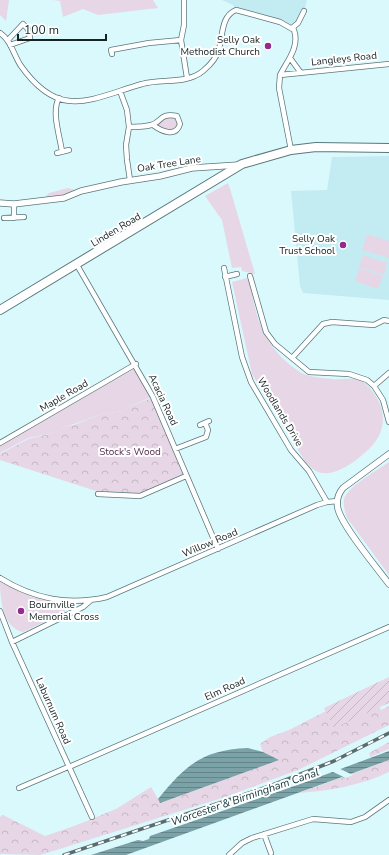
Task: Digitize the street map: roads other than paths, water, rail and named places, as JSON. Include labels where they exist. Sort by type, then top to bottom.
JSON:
[{"type":"highway","name":"Oak Tree Lane","points":[[242,164],[291,150],[327,147],[389,148]]},
{"type":"highway","name":"Linden Road","points":[[0,310],[78,265],[242,164]]},
{"type":"street","points":[[184,0],[184,25],[181,40],[187,78]]},
{"type":"street","points":[[0,33],[9,42],[16,59],[38,86],[46,92],[59,98],[76,102],[95,99],[158,80],[179,80],[193,77],[203,71],[216,56],[227,16],[236,10],[280,22],[292,28],[296,39],[294,49],[280,75],[279,88],[291,150]]},
{"type":"street","points":[[292,28],[298,23],[304,11]]},
{"type":"street","points":[[23,24],[28,29],[30,38],[9,42],[23,24]]},
{"type":"street","points":[[111,50],[149,43],[181,40]]},
{"type":"street","name":"Langleys Road","points":[[290,58],[301,73]]},
{"type":"street","name":"Langleys Road","points":[[280,75],[389,64]]},
{"type":"street","points":[[120,91],[127,110],[129,127],[126,145],[130,180]]},
{"type":"street","points":[[59,98],[56,103],[56,118],[60,152],[70,150]]},
{"type":"street","points":[[129,127],[154,125],[163,117],[171,115],[177,116],[180,124],[177,130],[171,132],[163,131],[154,125]]},
{"type":"street","name":"Oak Tree Lane","points":[[0,203],[14,204],[64,198],[81,191],[130,180],[160,176],[192,168],[242,164]]},
{"type":"street","points":[[14,204],[14,218]]},
{"type":"street","points":[[4,218],[24,217]]},
{"type":"street","name":"Acacia Road","points":[[78,265],[153,396],[218,549]]},
{"type":"street","name":"Woodlands Drive","points":[[224,268],[242,357],[250,382],[291,450],[309,471],[327,502]]},
{"type":"street","points":[[225,277],[238,274]]},
{"type":"street","points":[[250,276],[266,332],[275,344],[309,372],[359,376],[374,386],[383,400],[389,422]]},
{"type":"street","points":[[292,358],[323,324],[332,322],[374,325],[384,320],[389,322]]},
{"type":"street","name":"Maple Road","points":[[0,443],[136,364]]},
{"type":"street","points":[[374,386],[389,372]]},
{"type":"street","points":[[175,449],[206,436],[208,430],[205,423]]},
{"type":"street","points":[[389,454],[343,488],[339,493],[338,501],[338,508],[343,520],[389,584]]},
{"type":"street","points":[[98,494],[140,496],[186,476]]},
{"type":"street","name":"Willow Road","points":[[0,578],[37,596],[63,601],[90,601],[106,597],[327,502],[338,501]]},
{"type":"street","name":"Willow Road","points":[[12,642],[83,607],[90,601]]},
{"type":"street","name":"Laburnum Road","points":[[0,611],[12,642],[92,817]]},
{"type":"street","name":"Elm Road","points":[[19,788],[389,627]]},
{"type":"street","points":[[229,855],[242,844],[264,834],[313,819],[351,822],[365,817],[389,800]]},
{"type":"street","points":[[264,834],[273,853]]},
{"type":"railway","points":[[64,855],[270,786],[334,761],[389,733]]},
{"type":"place","name":"Selly Oak Methodist Church","points":[[268,46]]},
{"type":"place","name":"Selly Oak Trust School","points":[[343,245]]},
{"type":"place","name":"Bournville Memorial Cross","points":[[21,611]]},
{"type":"park label","name":"Stock's Wood","points":[[130,452]]},
{"type":"water label","name":"Worcester & Birmingham Canal","points":[[245,797]]}]
